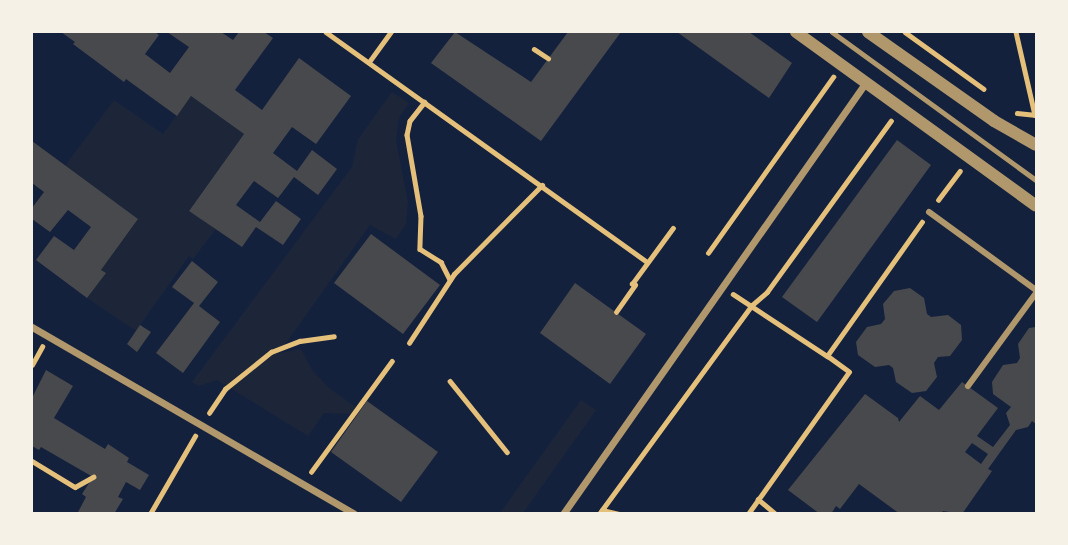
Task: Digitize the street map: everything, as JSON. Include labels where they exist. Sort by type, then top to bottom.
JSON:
[{"type":"street","points":[[796,32],[1036,203]]},
{"type":"street","points":[[868,32],[994,121],[1037,145]]},
{"type":"street","points":[[563,513],[867,81]]},
{"type":"street","points":[[929,212],[1037,291],[968,386]]},
{"type":"street","points":[[32,327],[354,513]]},
{"type":"lane","points":[[832,32],[1037,180]]},
{"type":"path","points":[[326,32],[647,262]]},
{"type":"path","points":[[369,62],[391,32]]},
{"type":"path","points":[[905,32],[994,96]]},
{"type":"path","points":[[1011,109],[1017,113],[1036,115],[1016,32]]},
{"type":"path","points":[[534,48],[548,58]]},
{"type":"path","points":[[708,253],[835,74]]},
{"type":"path","points":[[425,102],[410,121],[407,135],[421,216],[420,249],[441,262],[450,280]]},
{"type":"path","points":[[600,512],[751,306],[767,292],[895,115]]},
{"type":"path","points":[[827,356],[964,165]]},
{"type":"path","points":[[409,343],[450,280],[541,185]]},
{"type":"path","points":[[616,312],[647,262],[673,228]]},
{"type":"path","points":[[722,287],[849,372],[748,513]]},
{"type":"path","points":[[150,513],[225,389],[271,352],[299,341],[334,337]]},
{"type":"path","points":[[302,484],[392,361]]},
{"type":"path","points":[[450,381],[507,452]]},
{"type":"path","points":[[32,461],[75,487],[93,477]]},
{"type":"path","points":[[758,499],[776,513]]},
{"type":"path","points":[[600,512],[619,513]]},
{"type":"shaded area","points":[[392,92],[409,103],[399,118],[396,141],[408,202],[406,224],[396,239],[370,225],[279,353],[301,349],[312,370],[329,388],[356,407],[351,414],[324,413],[308,436],[217,380],[199,386],[192,382],[352,167],[358,139]]},
{"type":"shaded area","points":[[191,96],[244,134],[189,210],[216,229],[193,259],[189,256],[136,331],[87,298],[105,273],[101,270],[138,219],[65,166],[114,100],[163,134]]},
{"type":"shaded area","points":[[581,400],[596,410],[523,513],[500,513]]},
{"type":"building","points":[[61,32],[155,32],[159,35],[145,54],[170,73],[189,47],[167,32],[221,32],[233,40],[239,32],[264,32],[273,38],[235,90],[262,110],[299,58],[351,96],[316,144],[292,127],[273,153],[297,171],[312,150],[337,169],[318,195],[294,177],[278,198],[254,181],[236,205],[260,222],[276,201],[301,219],[283,245],[256,227],[242,247],[189,211],[244,134],[191,96],[177,116],[126,79],[124,82]]},
{"type":"building","points":[[455,32],[531,82],[568,32],[621,32],[541,141],[431,63]]},
{"type":"building","points":[[677,32],[749,32],[792,63],[769,98]]},
{"type":"building","points":[[897,140],[931,165],[817,322],[782,297]]},
{"type":"building","points":[[32,141],[138,219],[101,270],[106,273],[87,298],[36,260],[54,236],[74,250],[91,227],[68,210],[50,232],[32,219],[32,208],[44,192],[32,183]]},
{"type":"building","points":[[371,234],[440,285],[403,334],[334,283]]},
{"type":"building","points":[[192,261],[218,282],[199,306],[220,322],[183,373],[156,353],[194,303],[172,287]]},
{"type":"building","points":[[575,283],[646,334],[610,384],[540,333]]},
{"type":"building","points":[[910,288],[924,298],[927,314],[931,317],[948,315],[961,325],[962,340],[950,356],[938,357],[934,363],[937,377],[926,391],[912,393],[896,382],[893,368],[889,365],[875,367],[858,355],[856,342],[867,327],[881,324],[885,319],[883,304],[894,291]]},
{"type":"building","points":[[140,325],[151,332],[137,352],[127,344]]},
{"type":"building","points":[[1036,327],[1036,424],[1032,421],[1028,427],[1016,430],[988,469],[992,471],[962,514],[943,511],[941,514],[900,514],[859,484],[840,509],[836,506],[831,514],[820,514],[788,490],[865,394],[898,418],[899,422],[920,396],[939,410],[962,382],[998,408],[977,436],[993,447],[1010,425],[1006,413],[1011,407],[993,394],[992,382],[1003,365],[1017,363],[1020,358],[1018,344],[1029,328]],"holes":[[[972,443],[988,454],[981,464],[965,452]]]},
{"type":"building","points":[[46,370],[73,386],[54,418],[105,449],[108,444],[129,458],[127,462],[149,475],[140,490],[126,482],[118,497],[123,499],[114,514],[77,514],[86,497],[82,494],[93,477],[41,447],[39,450],[32,446],[32,398]]},
{"type":"building","points":[[367,401],[438,452],[401,502],[331,452]]}]
